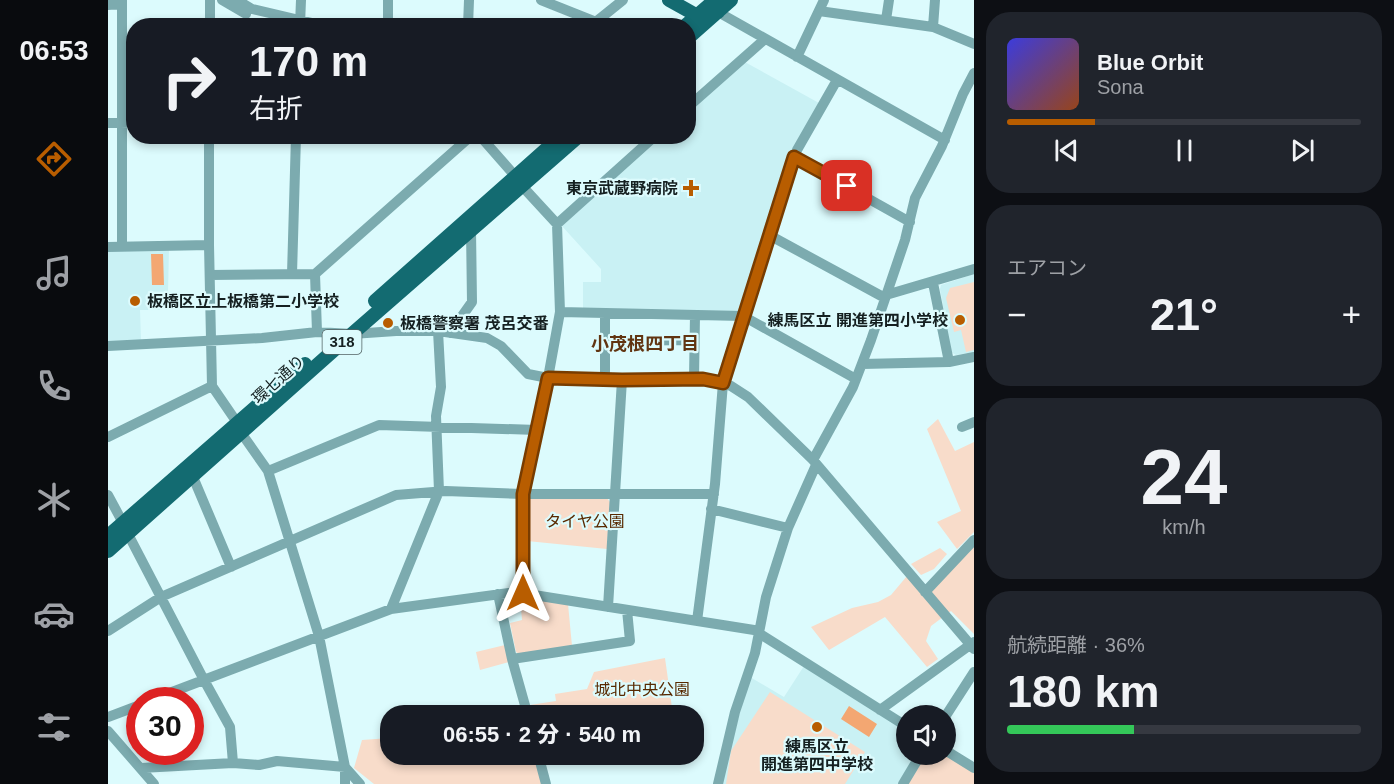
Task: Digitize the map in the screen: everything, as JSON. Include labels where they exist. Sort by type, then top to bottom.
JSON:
[{"type":"main road","points":[[669,0],[706,7],[731,0]]},
{"type":"main road","points":[[694,18],[706,7]]},
{"type":"main road","points":[[696,24],[706,7]]},
{"type":"main road","name":"環七通り","points":[[345,333],[471,230],[554,144]]},
{"type":"main road","name":"環七通り","points":[[108,551],[125,529],[240,429],[345,333],[519,181],[568,144]]},
{"type":"main road","name":"環七通り","points":[[108,536],[125,529],[193,477],[240,429]]},
{"type":"street","points":[[210,0],[210,18]]},
{"type":"street","points":[[222,0],[249,16],[257,18]]},
{"type":"street","points":[[237,0],[252,9],[283,18]]},
{"type":"street","points":[[300,18],[301,0]]},
{"type":"street","points":[[388,0],[388,18]]},
{"type":"street","points":[[468,18],[469,0]]},
{"type":"street","points":[[540,0],[580,18]]},
{"type":"street","points":[[601,18],[623,0]]},
{"type":"street","points":[[796,57],[824,0]]},
{"type":"street","points":[[886,21],[889,0]]},
{"type":"street","points":[[933,27],[935,0]]},
{"type":"street","points":[[108,5],[122,2],[126,82]]},
{"type":"street","points":[[706,7],[945,140]]},
{"type":"street","points":[[819,11],[933,27],[974,44]]},
{"type":"street","points":[[696,100],[765,39]]},
{"type":"street","points":[[718,784],[735,712],[755,653],[766,597],[788,528],[815,462],[862,364],[910,222],[915,198],[945,140],[974,73]]},
{"type":"street","points":[[697,621],[714,494],[723,383],[794,157],[837,80]]},
{"type":"street","points":[[108,123],[126,122]]},
{"type":"street","points":[[123,247],[127,144]]},
{"type":"street","points":[[209,144],[212,386],[268,471],[319,636],[345,767],[345,784]]},
{"type":"street","points":[[292,274],[296,144]]},
{"type":"street","points":[[210,275],[315,274],[462,144]]},
{"type":"street","points":[[487,144],[557,224],[560,312],[523,494],[523,593]]},
{"type":"street","points":[[557,224],[647,144]]},
{"type":"street","points":[[794,157],[910,222]]},
{"type":"street","points":[[450,333],[472,302],[471,230]]},
{"type":"street","points":[[769,235],[886,297],[974,269]]},
{"type":"street","points":[[108,247],[209,245]]},
{"type":"street","points":[[315,274],[317,332]]},
{"type":"street","points":[[933,283],[949,362]]},
{"type":"street","points":[[560,312],[743,316],[856,379]]},
{"type":"street","points":[[605,313],[605,380]]},
{"type":"street","points":[[694,379],[695,315]]},
{"type":"street","points":[[391,609],[440,491],[436,427],[441,387],[438,331]]},
{"type":"street","points":[[108,346],[262,339],[317,332],[438,331],[488,339],[501,346],[528,374],[548,378],[694,379],[723,383],[747,397],[815,462],[973,645],[880,710]]},
{"type":"street","points":[[605,342],[694,340]]},
{"type":"street","points":[[862,364],[949,362],[974,357]]},
{"type":"street","points":[[608,606],[622,380]]},
{"type":"street","points":[[108,437],[212,386]]},
{"type":"street","points":[[962,427],[974,422]]},
{"type":"street","points":[[268,471],[379,425],[537,430]]},
{"type":"street","points":[[193,477],[231,567]]},
{"type":"street","points":[[108,631],[161,597],[396,495],[440,491],[523,494],[714,494]]},
{"type":"street","points":[[108,495],[230,727],[232,763]]},
{"type":"street","points":[[711,509],[788,528]]},
{"type":"street","points":[[925,592],[974,540]]},
{"type":"street","points":[[185,687],[391,609],[515,592],[759,632],[896,720]]},
{"type":"street","points":[[498,594],[525,705]]},
{"type":"street","points":[[512,659],[630,641],[627,609]]},
{"type":"street","points":[[953,705],[974,672]]},
{"type":"street","points":[[108,717],[126,710]]},
{"type":"street","points":[[108,731],[154,784]]},
{"type":"street","points":[[108,751],[120,746]]},
{"type":"street","points":[[956,757],[974,768]]},
{"type":"street","points":[[141,768],[232,763],[259,765],[277,761],[345,767],[360,784]]},
{"type":"street","points":[[541,765],[546,784]]},
{"type":"street","points":[[903,784],[914,765]]},
{"type":"shaded area","name":"東京武蔵野病院","points":[[743,61],[819,103],[792,151],[741,310],[736,312],[583,308],[583,282],[601,282],[601,269],[561,225],[651,144],[696,144],[696,104]]},
{"type":"shaded area","name":"板橋区立上板橋第二小学校","points":[[169,249],[168,292],[161,292],[161,310],[140,310],[141,341],[108,342],[108,250]]},
{"type":"shaded area","points":[[151,254],[163,254],[164,285],[152,285]]},
{"type":"shaded area","name":"練馬区立 開進第四小学校","points":[[974,274],[974,352],[956,355],[951,352],[940,289],[941,285]]},
{"type":"shaded area","name":"練馬区立 開進第四中学校","points":[[804,666],[896,725],[896,765],[910,765],[898,784],[720,784],[750,677],[784,697]]},
{"type":"shaded area","points":[[849,706],[877,724],[869,737],[841,719]]},
{"type":"green space","name":"練馬区立 開進第四小学校","points":[[974,282],[974,350],[966,352],[961,330],[954,332],[946,298],[950,288]]},
{"type":"green space","points":[[938,419],[955,451],[974,442],[974,532],[957,549],[937,522],[961,511],[927,429]]},
{"type":"green space","name":"タイヤ公園","points":[[606,497],[610,502],[607,549],[527,541],[527,501],[530,498]]},
{"type":"green space","points":[[974,543],[974,634],[951,611],[931,626],[926,641],[938,659],[927,667],[885,617],[829,650],[811,627],[852,608],[878,602],[891,595],[907,576],[924,596]]},
{"type":"green space","points":[[940,548],[947,554],[934,569],[921,575],[911,564]]},
{"type":"green space","name":"城北中央公園","points":[[520,597],[568,604],[572,646],[521,655],[516,652],[510,623],[522,620]]},
{"type":"green space","points":[[505,645],[509,662],[480,670],[476,652]]},
{"type":"green space","name":"城北中央公園","points":[[665,658],[672,705],[530,705],[556,701],[555,694],[587,689],[594,672]]},
{"type":"green space","points":[[770,692],[865,752],[845,784],[726,784],[731,751]]},
{"type":"green space","points":[[380,739],[380,765],[537,765],[542,784],[374,784],[354,768],[362,740]]},
{"type":"green space","points":[[956,762],[974,773],[974,784],[908,784],[920,765],[956,765]]},
{"type":"place","name":"東京武蔵野病院","points":[[691,188]]},
{"type":"place","name":"板橋区立上板橋第二小学校","points":[[135,301]]},
{"type":"place","name":"練馬区立 開進第四小学校","points":[[960,320]]},
{"type":"place","name":"板橋警察署 茂呂交番","points":[[388,323]]},
{"type":"place","name":"練馬区立 開進第四中学校","points":[[817,727]]},
{"type":"district","name":"小茂根四丁目","points":[[645,344]]},
{"type":"route","points":[[523,593],[523,494],[548,378],[703,379],[723,383],[794,157],[847,186]]}]
